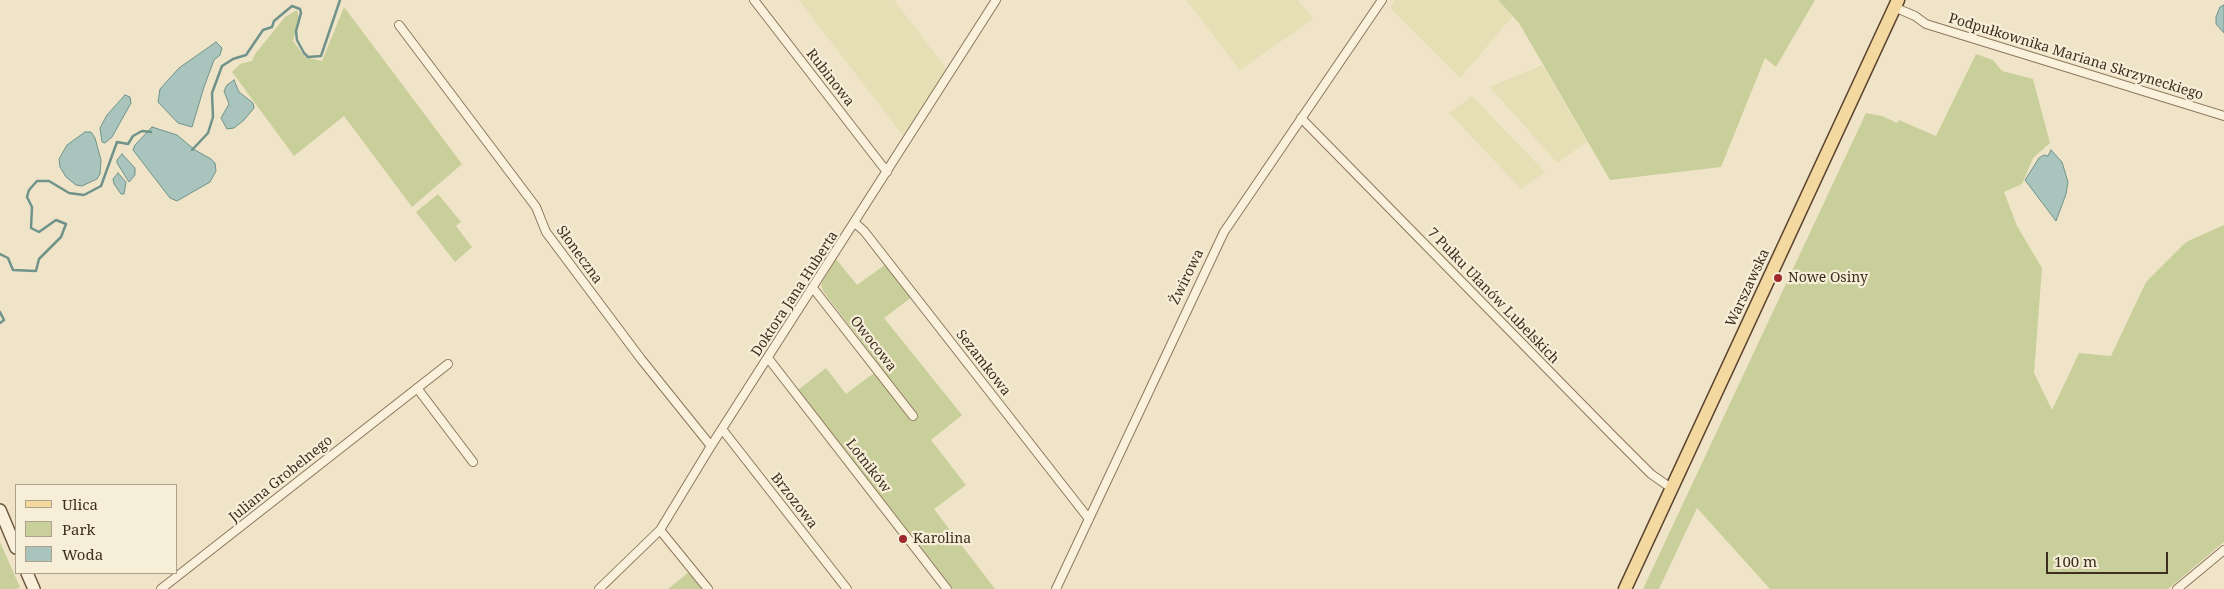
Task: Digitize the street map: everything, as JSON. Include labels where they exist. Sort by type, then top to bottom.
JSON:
[{"type":"main road","name":"Warszawska","points":[[1625,589],[1896,4]]},
{"type":"street","name":"Rubinowa","points":[[754,0],[887,172]]},
{"type":"street","name":"Doktora Jana Huberta","points":[[599,589],[660,530],[711,446],[996,0]]},
{"type":"street","name":"Żwirowa","points":[[1056,589],[1220,239],[1382,0]]},
{"type":"street","name":"Podpułkownika Mariana Skrzyneckiego","points":[[1896,4],[1926,24],[2224,116]]},
{"type":"street","name":"Słoneczna","points":[[399,25],[536,207],[546,232],[641,359],[711,446]]},
{"type":"street","name":"7 Pułku Ułanów Lubelskich","points":[[1301,118],[1600,423],[1651,474],[1671,488]]},
{"type":"street","name":"Sezamkowa","points":[[855,223],[864,231],[1089,519]]},
{"type":"street","name":"Owocowa","points":[[813,288],[913,416]]},
{"type":"street","name":"Lotników","points":[[768,358],[947,589]]},
{"type":"street","name":"Juliana Grobelnego","points":[[160,589],[448,364]]},
{"type":"street","points":[[417,388],[474,462]]},
{"type":"street","name":"Brzozowa","points":[[722,429],[847,589]]},
{"type":"street","points":[[0,510],[15,546]]},
{"type":"street","points":[[660,530],[708,589]]},
{"type":"street","points":[[2177,589],[2224,550]]},
{"type":"street","points":[[27,574],[34,589]]},
{"type":"shaded area","points":[[799,0],[894,0],[948,71],[903,136]]},
{"type":"shaded area","points":[[1186,0],[1298,0],[1313,19],[1240,70]]},
{"type":"shaded area","points":[[1395,0],[1498,0],[1513,16],[1460,78],[1390,8]]},
{"type":"shaded area","points":[[1542,65],[1587,142],[1557,163],[1490,87]]},
{"type":"shaded area","points":[[1472,96],[1545,172],[1521,189],[1449,113]]},
{"type":"green space","points":[[1498,0],[1815,0],[1776,67],[1765,58],[1721,167],[1610,180],[1519,23]]},
{"type":"green space","points":[[344,7],[462,164],[412,207],[344,116],[294,156],[232,72],[240,64],[252,61],[255,54],[285,17],[297,10],[299,18],[293,41],[305,57],[322,61]]},
{"type":"green space","points":[[1976,54],[1993,60],[2002,71],[2033,79],[2050,143],[2033,158],[2022,184],[2004,192],[2017,226],[2042,268],[2034,373],[2052,410],[2079,353],[2111,356],[2146,282],[2186,242],[2224,225],[2224,542],[2168,589],[1770,589],[1697,508],[1659,589],[1643,589],[1866,113],[1882,116],[1897,123],[1899,120],[1936,136]]},
{"type":"green space","points":[[438,194],[461,222],[456,226],[472,247],[455,262],[416,212]]},
{"type":"green space","points":[[836,259],[857,285],[886,264],[912,297],[884,318],[962,415],[931,440],[966,485],[934,509],[995,589],[953,589],[798,390],[826,368],[846,394],[874,373],[911,421],[918,416],[823,291],[821,284]]},
{"type":"green space","points":[[0,542],[20,587],[17,589],[0,589]]},
{"type":"green space","points":[[689,572],[703,589],[668,589]]},
{"type":"water","points":[[2224,5],[2224,33],[2216,24],[2216,17],[2220,7]]},
{"type":"water","points":[[216,42],[222,48],[220,55],[214,60],[192,127],[178,123],[158,102],[160,89],[179,68]]},
{"type":"water","points":[[234,80],[239,92],[253,103],[254,108],[234,128],[227,129],[221,118],[229,104],[224,91],[227,85]]},
{"type":"water","points":[[125,95],[130,97],[131,103],[112,137],[105,143],[102,142],[100,128],[107,115]]},
{"type":"water","points":[[152,127],[177,135],[195,150],[211,159],[215,163],[216,171],[210,182],[177,201],[170,198],[133,150],[135,145]]},
{"type":"water","points":[[85,132],[91,132],[95,138],[101,160],[100,174],[97,179],[82,186],[76,185],[66,177],[60,167],[59,159],[67,145]]},
{"type":"water","points":[[2051,150],[2062,162],[2068,182],[2066,194],[2056,221],[2025,180],[2039,158],[2044,155],[2048,156]]},
{"type":"water","points":[[122,154],[135,168],[135,175],[129,182],[117,163]]},
{"type":"water","points":[[118,173],[126,182],[124,194],[121,194],[114,184],[113,179]]},
{"type":"waterway","points":[[192,150],[208,133],[213,117],[212,93],[222,66],[233,59],[246,55],[263,30],[272,27],[274,21],[292,6],[300,9],[301,13],[296,31],[297,40],[304,53],[308,57],[321,56],[340,0]]},
{"type":"waterway","points":[[0,254],[8,258],[13,270],[36,271],[39,259],[61,237],[66,224],[56,220],[39,232],[31,228],[32,207],[27,197],[29,190],[37,181],[49,181],[69,193],[84,195],[101,186],[117,142],[128,144],[133,136],[142,131],[151,132]]},
{"type":"waterway","points":[[0,312],[4,320],[0,323]]},
{"type":"place","name":"Nowe Osiny","points":[[1778,278]]},
{"type":"place","name":"Karolina","points":[[903,539]]}]
